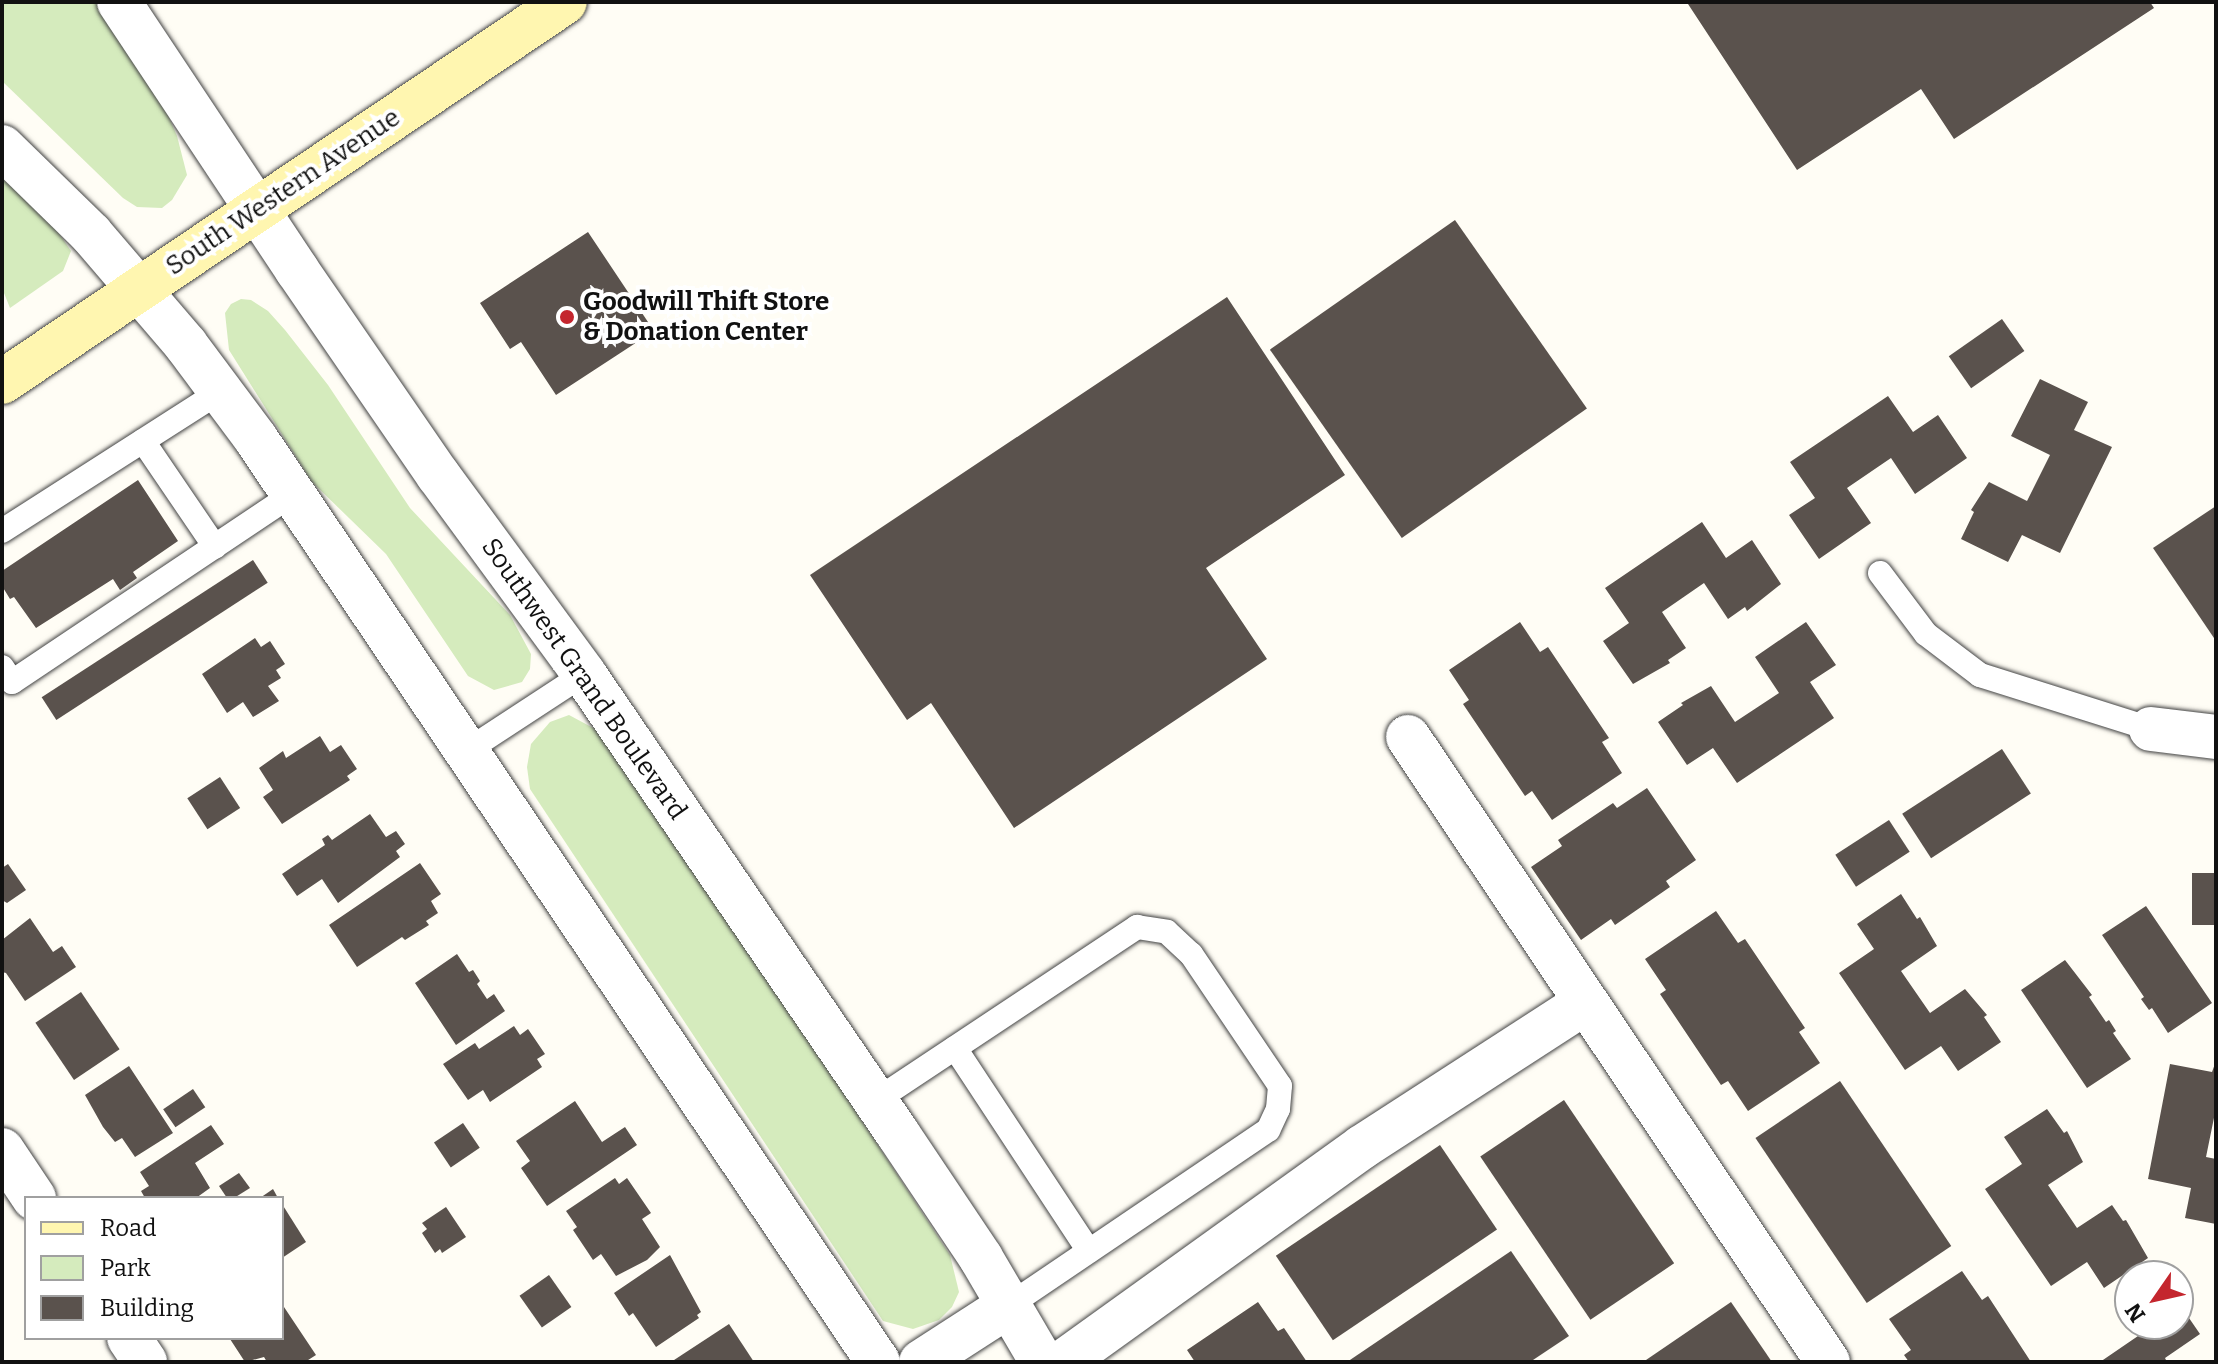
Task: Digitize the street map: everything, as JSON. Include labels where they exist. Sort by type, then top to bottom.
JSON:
[{"type":"main road","name":"South Western Avenue","points":[[3,379],[565,2]]},
{"type":"street","name":"Southwest Grand Boulevard","points":[[119,2],[438,475],[584,674],[875,1101],[981,1258],[1042,1362]]},
{"type":"street","points":[[2,147],[91,234],[221,391],[468,750],[878,1362]]},
{"type":"street","points":[[2151,729],[2216,737]]},
{"type":"street","points":[[1408,737],[1828,1362]]},
{"type":"street","points":[[1063,1362],[1362,1147],[1585,1003]]},
{"type":"street","points":[[2,1150],[33,1196]]},
{"type":"street","points":[[921,1362],[1008,1306]]},
{"type":"street","points":[[130,1340],[145,1362]]},
{"type":"lane","points":[[2,531],[221,391]]},
{"type":"lane","points":[[143,441],[215,547]]},
{"type":"lane","points":[[2,667],[12,682],[293,494]]},
{"type":"lane","points":[[1880,573],[1926,634],[1980,675],[2151,729]]},
{"type":"lane","points":[[468,750],[584,674]]},
{"type":"lane","points":[[875,1101],[1137,927],[1167,932],[1191,954],[1280,1086],[1278,1109],[1268,1130],[1008,1306]]},
{"type":"lane","points":[[955,1048],[1089,1251]]},
{"type":"green space","points":[[2,2],[95,2],[162,101],[177,136],[187,175],[172,200],[162,208],[137,207],[123,198],[2,81]]},
{"type":"green space","points":[[2,176],[58,232],[71,251],[63,271],[10,308],[2,288]]},
{"type":"green space","points":[[241,299],[251,300],[268,311],[285,330],[328,385],[410,508],[510,615],[531,654],[530,669],[522,682],[494,690],[468,676],[386,554],[312,482],[229,350],[225,313],[231,304]]},
{"type":"green space","points":[[569,715],[610,737],[950,1255],[959,1292],[952,1307],[939,1320],[913,1329],[883,1321],[530,789],[527,767],[531,744],[550,722]]},
{"type":"building","points":[[2150,2],[2154,8],[1954,139],[1921,89],[1797,170],[1688,4]]},
{"type":"building","points":[[1455,220],[1587,408],[1402,538],[1270,350]]},
{"type":"building","name":"Goodwill Thift Store & Donation Center","points":[[588,232],[654,331],[556,395],[521,342],[510,349],[480,303]]},
{"type":"building","points":[[1227,297],[1345,475],[1206,568],[1267,659],[1014,828],[931,703],[907,720],[810,575]]},
{"type":"building","points":[[2002,319],[2024,351],[1971,388],[1949,356]]},
{"type":"building","points":[[2040,379],[2088,402],[2074,430],[2112,447],[2060,553],[2022,535],[2008,562],[1961,539],[1974,512],[1971,510],[1989,482],[2027,501],[2050,455],[2011,436]]},
{"type":"building","points":[[1888,396],[1913,432],[1938,415],[1967,458],[1915,494],[1891,458],[1847,488],[1871,523],[1819,559],[1789,515],[1815,498],[1790,462]]},
{"type":"building","points":[[138,480],[178,541],[133,572],[137,578],[120,590],[113,579],[36,628],[14,597],[10,599],[2,586],[2,571]]},
{"type":"building","points":[[2216,506],[2216,641],[2153,548]]},
{"type":"building","points":[[1702,522],[1726,558],[1752,540],[1781,584],[1747,611],[1745,607],[1728,619],[1704,583],[1662,612],[1686,648],[1668,660],[1670,663],[1633,684],[1603,641],[1629,623],[1605,588]]},
{"type":"building","points":[[253,560],[268,583],[56,720],[42,697]]},
{"type":"building","points":[[1520,622],[1540,652],[1548,647],[1609,738],[1602,742],[1622,773],[1552,820],[1532,791],[1525,796],[1463,704],[1469,700],[1449,670]]},
{"type":"building","points":[[1806,622],[1836,665],[1810,682],[1834,718],[1737,783],[1713,748],[1687,765],[1658,722],[1683,705],[1681,703],[1711,686],[1735,722],[1779,693],[1755,657]]},
{"type":"building","points":[[255,638],[261,647],[270,641],[285,664],[276,670],[281,678],[268,686],[279,701],[253,717],[243,702],[227,713],[202,674]]},
{"type":"building","points":[[320,736],[330,752],[341,745],[357,769],[347,776],[350,780],[282,824],[263,797],[273,790],[259,768],[283,751],[286,758]]},
{"type":"building","points":[[2002,749],[2031,793],[1931,858],[1902,814]]},
{"type":"building","points":[[220,777],[240,808],[207,829],[187,798]]},
{"type":"building","points":[[1647,788],[1696,860],[1666,881],[1670,887],[1615,925],[1611,919],[1581,940],[1531,867],[1562,846],[1558,840],[1613,803],[1617,808]]},
{"type":"building","points":[[370,814],[386,837],[396,831],[405,844],[396,851],[400,857],[338,903],[322,879],[297,896],[282,874],[325,845],[322,839],[328,835],[332,840]]},
{"type":"building","points":[[1889,820],[1910,852],[1856,887],[1835,855]]},
{"type":"building","points":[[420,863],[441,894],[431,901],[438,913],[426,921],[429,925],[405,940],[402,937],[357,967],[329,925]]},
{"type":"building","points":[[8,864],[26,890],[7,903],[2,900],[2,868]]},
{"type":"building","points":[[2192,873],[2216,873],[2216,925],[2192,925]]},
{"type":"building","points":[[1901,894],[1917,919],[1920,917],[1937,946],[1901,971],[1930,1013],[1965,989],[1987,1015],[1984,1017],[2001,1042],[1958,1071],[1941,1046],[1905,1070],[1839,973],[1874,949],[1857,924]]},
{"type":"building","points":[[2146,906],[2212,1003],[2168,1033],[2152,1008],[2149,1010],[2141,999],[2144,997],[2102,935]]},
{"type":"building","points":[[1716,911],[1738,943],[1745,939],[1805,1028],[1799,1032],[1820,1063],[1748,1111],[1728,1081],[1721,1085],[1660,994],[1666,990],[1645,959]]},
{"type":"building","points":[[30,918],[53,952],[62,946],[76,967],[25,1001],[6,973],[2,972],[2,940]]},
{"type":"building","points":[[457,954],[469,972],[473,970],[480,981],[477,984],[487,999],[494,994],[505,1011],[456,1045],[415,983]]},
{"type":"building","points":[[2065,960],[2092,995],[2089,997],[2106,1022],[2109,1020],[2116,1031],[2113,1033],[2131,1059],[2087,1088],[2021,990]]},
{"type":"building","points":[[81,992],[120,1049],[74,1080],[35,1023]]},
{"type":"building","points":[[514,1026],[520,1035],[528,1029],[545,1054],[537,1059],[542,1067],[490,1102],[483,1090],[468,1100],[443,1064],[475,1043],[479,1049]]},
{"type":"building","points":[[2216,1061],[2216,1108],[2206,1157],[2216,1159],[2216,1224],[2185,1218],[2191,1188],[2148,1179],[2170,1064],[2212,1072]]},
{"type":"building","points":[[129,1066],[173,1133],[135,1157],[122,1138],[115,1142],[85,1095]]},
{"type":"building","points":[[1840,1081],[1951,1246],[1867,1303],[1755,1138]]},
{"type":"building","points":[[193,1089],[205,1107],[175,1127],[163,1109]]},
{"type":"building","points":[[1564,1100],[1674,1263],[1590,1320],[1480,1156]]},
{"type":"building","points":[[575,1101],[602,1142],[625,1127],[637,1145],[547,1206],[521,1168],[530,1161],[516,1141]]},
{"type":"building","points":[[2047,1109],[2064,1133],[2067,1131],[2083,1162],[2048,1185],[2077,1228],[2112,1205],[2123,1221],[2126,1220],[2148,1258],[2114,1260],[2114,1281],[2104,1288],[2087,1262],[2051,1286],[1985,1189],[2022,1164],[2004,1137]]},
{"type":"building","points":[[463,1123],[480,1148],[451,1167],[434,1143]]},
{"type":"building","points":[[211,1125],[224,1144],[195,1163],[210,1188],[199,1196],[144,1196],[141,1191],[149,1186],[140,1172]]},
{"type":"building","points":[[1440,1145],[1497,1230],[1333,1340],[1276,1256]]},
{"type":"building","points":[[239,1173],[250,1188],[237,1196],[226,1196],[219,1186]]},
{"type":"building","points":[[615,1178],[619,1184],[627,1178],[651,1213],[642,1219],[660,1247],[647,1260],[616,1276],[601,1254],[593,1260],[573,1230],[577,1227],[566,1211]]},
{"type":"building","points":[[273,1189],[277,1196],[263,1196]]},
{"type":"building","points":[[284,1207],[306,1242],[284,1257]]},
{"type":"building","points":[[446,1207],[466,1237],[442,1253],[440,1249],[435,1253],[422,1233],[427,1229],[422,1223]]},
{"type":"building","points":[[1511,1251],[1569,1336],[1530,1362],[1347,1362]]},
{"type":"building","points":[[670,1255],[701,1312],[697,1315],[699,1318],[656,1347],[633,1313],[629,1316],[614,1293]]},
{"type":"building","points":[[1962,1271],[1982,1300],[1988,1296],[2031,1362],[1909,1362],[1904,1355],[1911,1350],[1889,1319]]},
{"type":"building","points":[[549,1275],[571,1307],[542,1328],[520,1296]]},
{"type":"building","points":[[1258,1302],[1278,1331],[1284,1328],[1307,1362],[1195,1362],[1187,1350]]},
{"type":"building","points":[[1731,1302],[1772,1362],[1647,1362],[1646,1360]]},
{"type":"building","points":[[284,1307],[316,1355],[305,1362],[267,1362],[264,1357],[245,1362],[231,1340],[284,1340]]},
{"type":"building","points":[[729,1324],[754,1362],[671,1362]]},
{"type":"building","points":[[2132,1340],[2191,1340],[2165,1358],[2167,1362],[2100,1362]]},
{"type":"place","name":"Goodwill Thift Store & Donation Center","points":[[567,317]]}]
